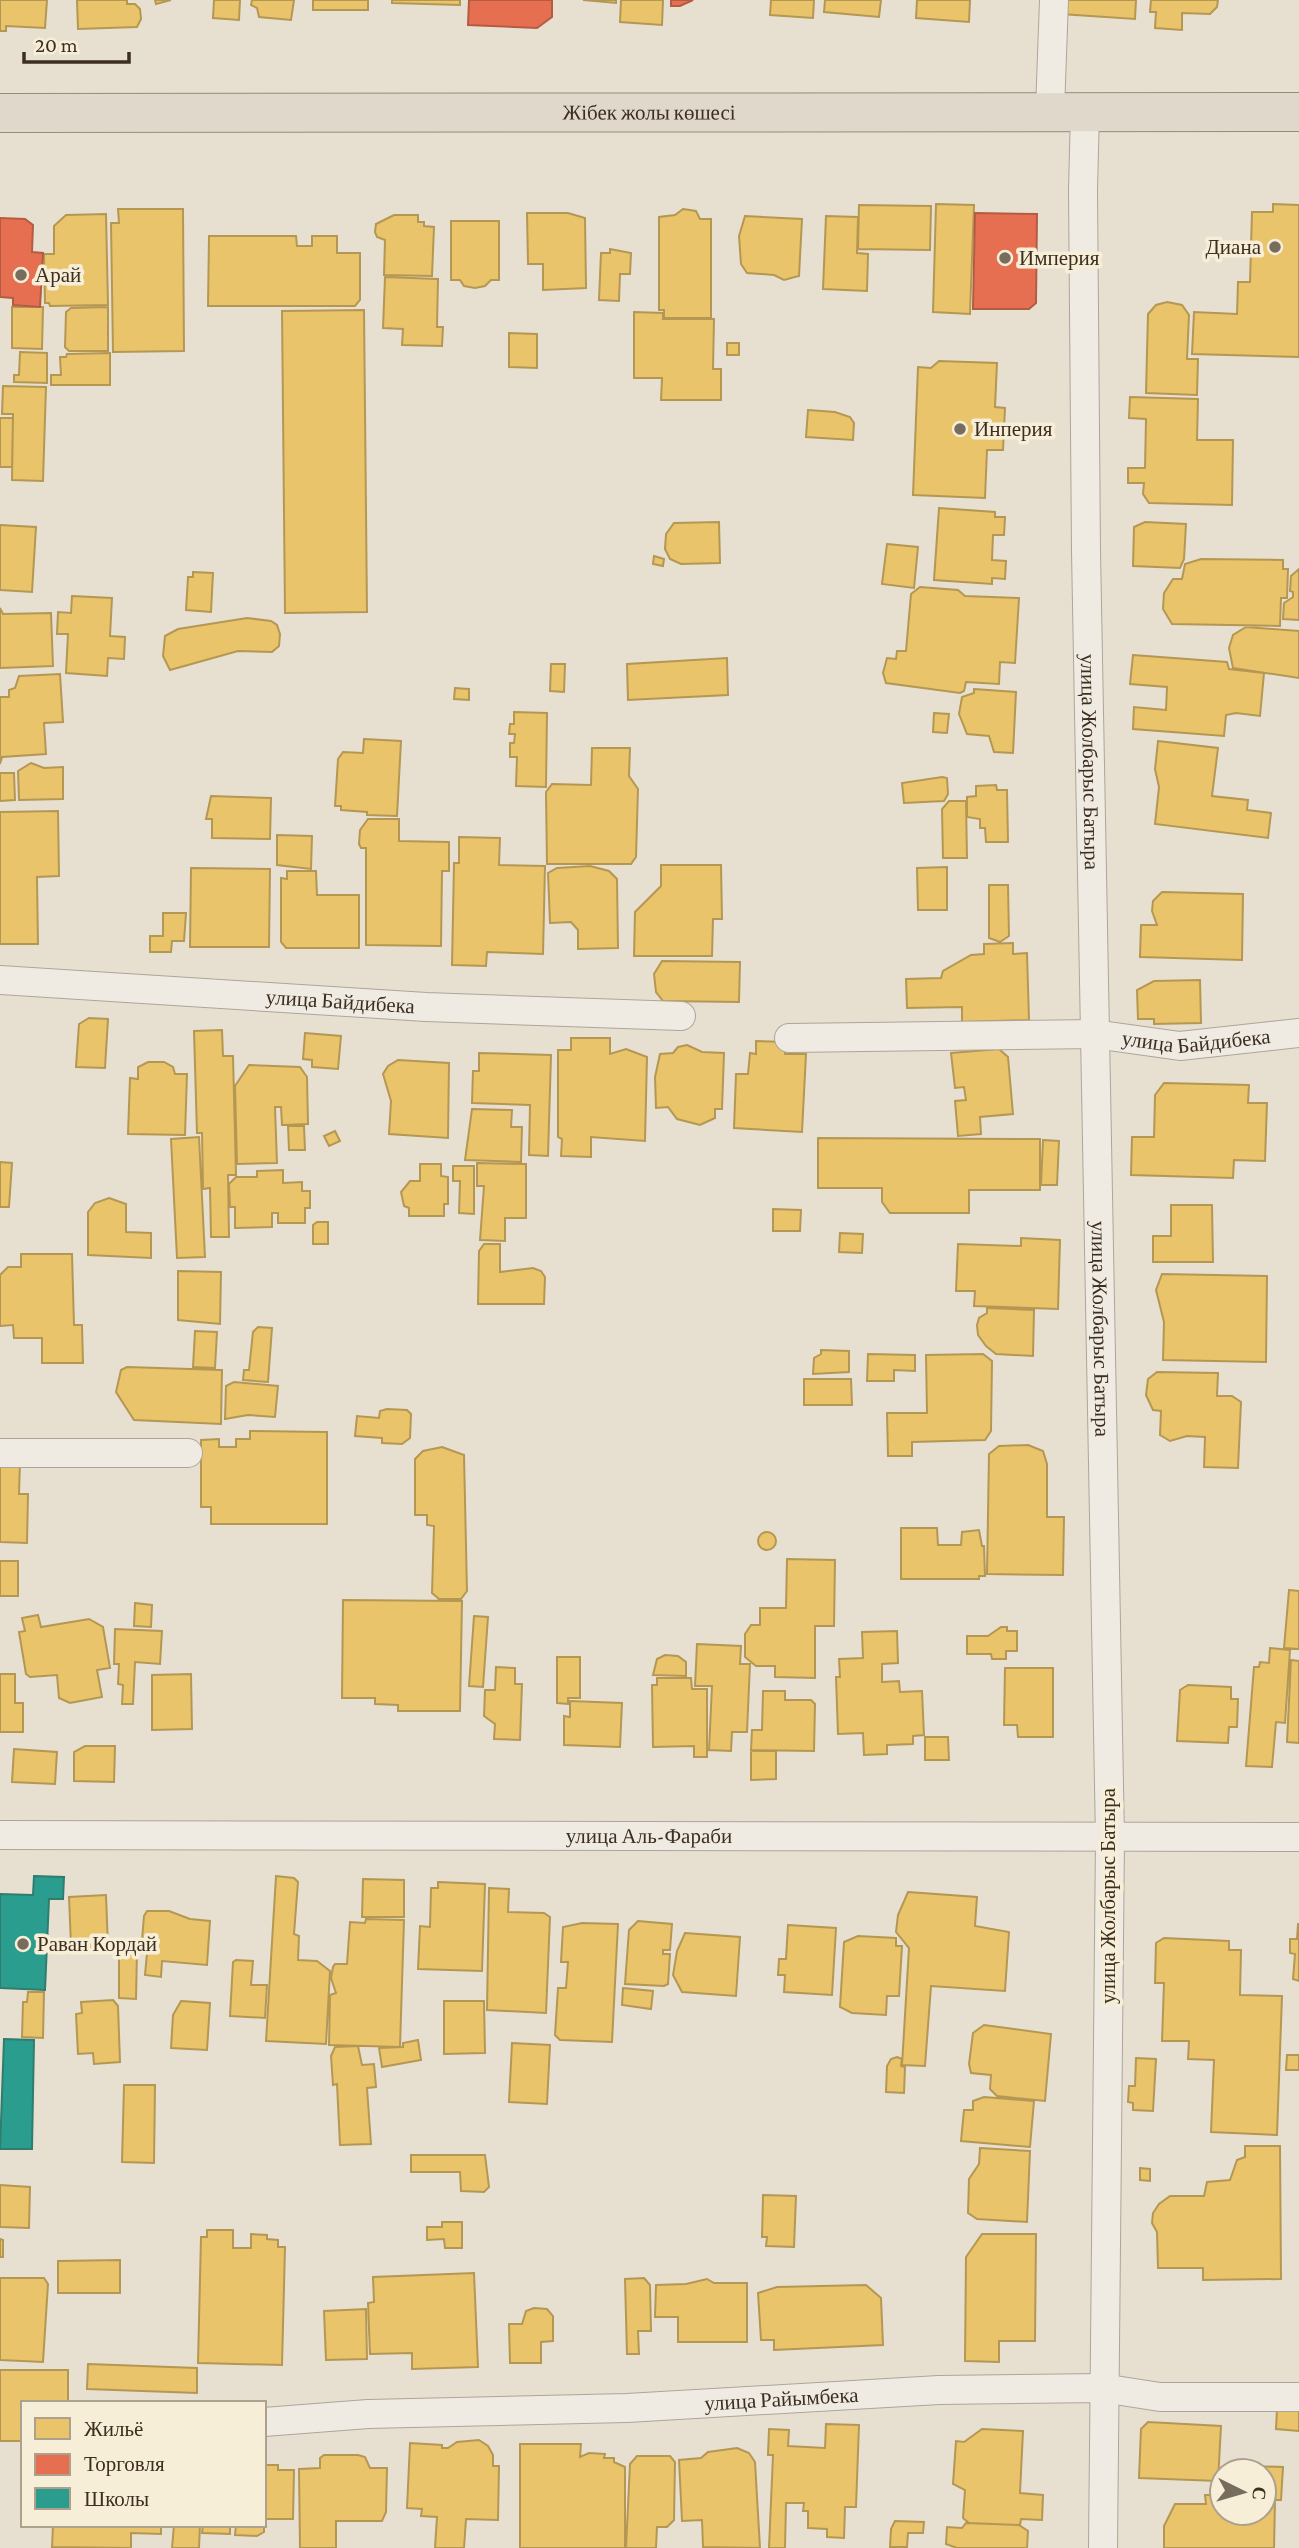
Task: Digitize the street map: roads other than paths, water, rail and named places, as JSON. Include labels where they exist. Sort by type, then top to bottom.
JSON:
[{"type":"highway","name":"Жібек жолы көшесі","points":[[0,113],[1068,110],[1299,112]]},
{"type":"street","name":"улица Жолбарыс Батыра","points":[[1054,0],[1068,110],[1083,190],[1085,537],[1110,1839],[1102,2388],[1103,2548]]},
{"type":"street","name":"улица Байдибека","points":[[0,980],[426,1007],[681,1016]]},
{"type":"street","name":"улица Байдибека","points":[[789,1038],[1094,1034],[1180,1046],[1299,1033]]},
{"type":"street","points":[[0,1453],[188,1454]]},
{"type":"street","name":"улица Аль-Фараби","points":[[0,1835],[1110,1839],[1299,1837]]},
{"type":"street","name":"улица Райымбека","points":[[266,2422],[368,2414],[628,2407],[939,2390],[1102,2388],[1160,2397],[1299,2397]]},
{"type":"place","name":"Диана","points":[[1275,247]]},
{"type":"place","name":"Империя","points":[[1005,258]]},
{"type":"place","name":"Арай","points":[[21,275]]},
{"type":"place","name":"Инперия","points":[[960,429]]},
{"type":"place","name":"Раван Кордай","points":[[23,1944]]}]
